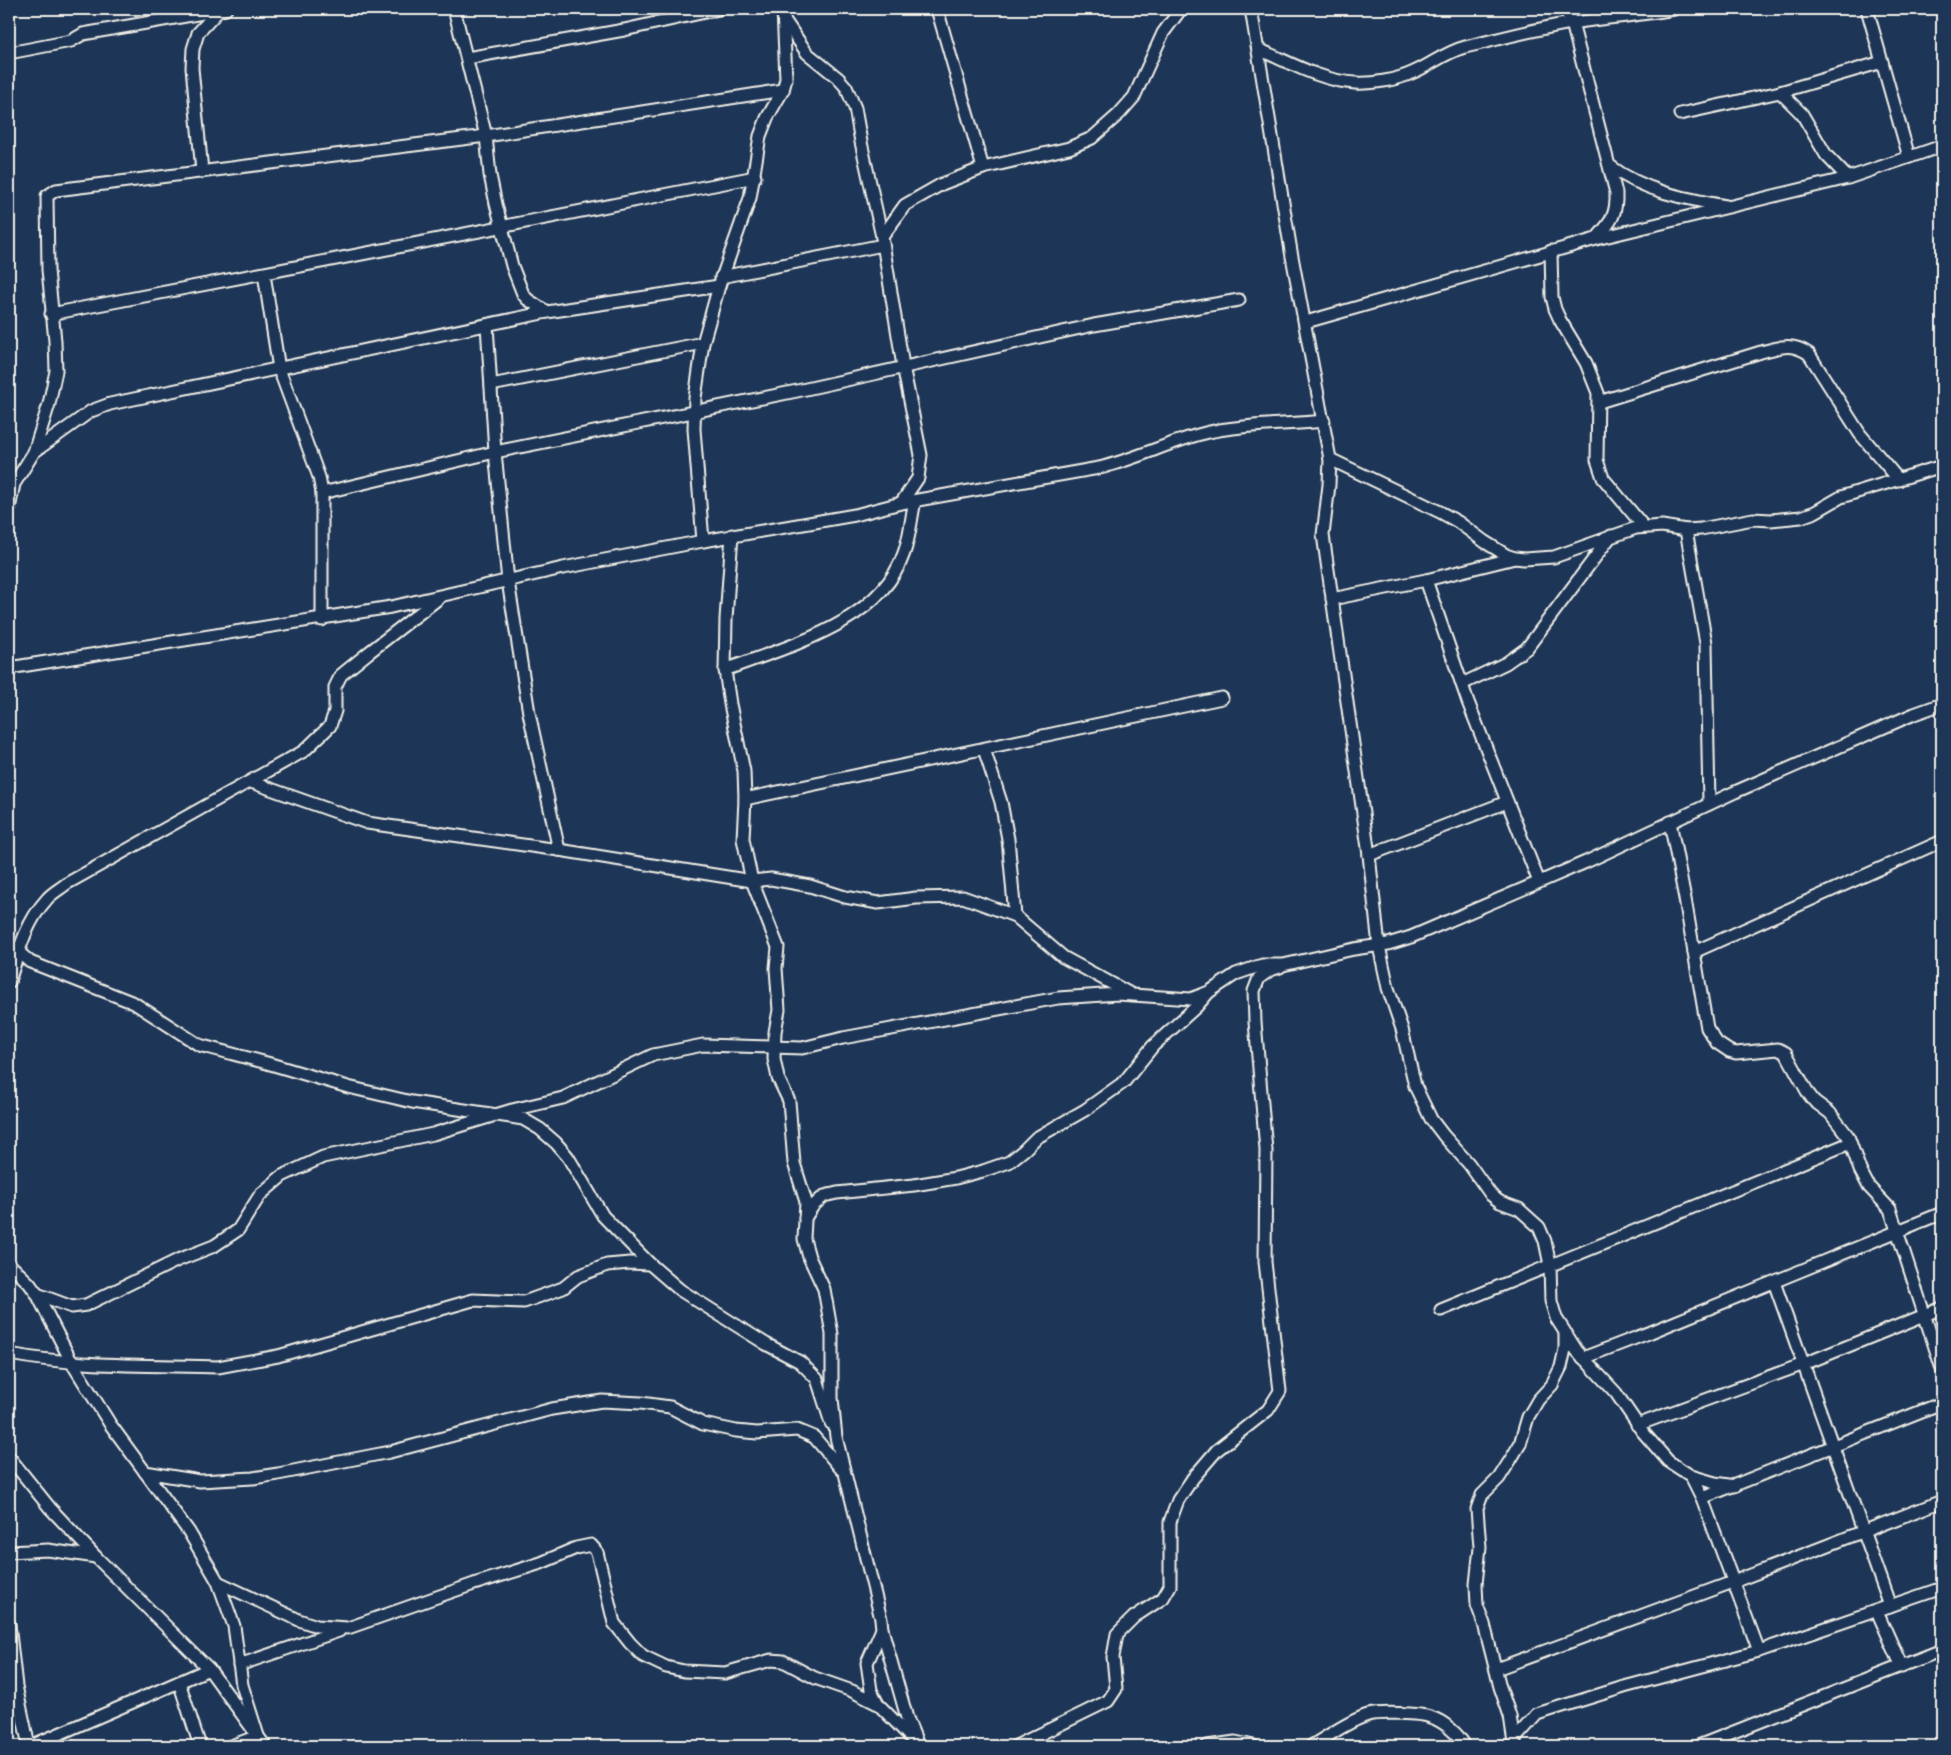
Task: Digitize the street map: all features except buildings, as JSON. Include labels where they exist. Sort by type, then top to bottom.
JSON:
[{"type":"street","points":[[9,54],[71,41],[83,34],[221,9]]},
{"type":"street","points":[[202,171],[192,68],[193,49],[198,33],[221,9]]},
{"type":"street","points":[[454,9],[486,136],[492,188],[512,266],[527,299],[547,312]]},
{"type":"street","points":[[467,58],[624,30],[719,9]]},
{"type":"street","points":[[937,9],[983,168]]},
{"type":"street","points":[[34,452],[91,411],[110,404],[279,370],[547,312],[720,281],[883,241],[905,205],[942,184],[983,168],[1069,148],[1092,138],[1119,114],[1134,97],[1163,33],[1181,9]]},
{"type":"street","points":[[1565,9],[1572,23],[1616,194],[1613,219],[1596,239]]},
{"type":"street","points":[[1258,49],[1325,78],[1340,81],[1368,82],[1403,76],[1414,72],[1454,50],[1572,23],[1635,16],[1674,9]]},
{"type":"street","points":[[1866,9],[1909,157]]},
{"type":"street","points":[[1250,10],[1291,251],[1306,322],[1330,459],[1330,485],[1324,536],[1369,855],[1379,946],[1388,988],[1402,1029],[1415,1086],[1431,1119],[1469,1164],[1491,1196],[1500,1202],[1518,1209],[1539,1227],[1545,1241],[1550,1265],[1551,1301],[1556,1318],[1583,1358],[1616,1393],[1637,1424],[1668,1462],[1691,1476],[1715,1483],[1735,1486]]},
{"type":"street","points":[[703,541],[694,412],[702,343],[720,281],[750,198],[755,177],[760,136],[767,118],[783,90],[786,69],[783,14]]},
{"type":"street","points":[[783,14],[807,53],[838,78],[852,97],[883,241],[903,366],[921,455],[918,478],[901,503]]},
{"type":"street","points":[[1680,114],[1780,92],[1882,62]]},
{"type":"street","points":[[9,509],[14,484],[34,452],[47,412],[56,371],[48,270],[47,196],[56,190],[486,136],[783,90]]},
{"type":"street","points":[[1780,92],[1802,114],[1826,154],[1848,178]]},
{"type":"street","points":[[1306,322],[1596,239],[1848,178],[1942,146]]},
{"type":"street","points":[[1610,166],[1630,180],[1644,185],[1700,202],[1732,207]]},
{"type":"street","points":[[51,314],[755,177]]},
{"type":"street","points":[[1551,251],[1552,297],[1555,309],[1586,363],[1596,385],[1599,402],[1597,452],[1599,470],[1603,478],[1644,527]]},
{"type":"street","points":[[264,274],[279,370],[319,477],[322,493],[322,620]]},
{"type":"street","points":[[322,493],[495,452],[796,391],[1094,325],[1239,300]]},
{"type":"street","points":[[487,325],[495,452],[508,581],[529,713],[558,850]]},
{"type":"street","points":[[491,385],[702,343]]},
{"type":"street","points":[[1599,402],[1761,352],[1788,346],[1800,348],[1809,354],[1860,434],[1898,480]]},
{"type":"street","points":[[9,668],[322,620],[732,535],[837,518],[901,503],[1099,468],[1125,462],[1207,432],[1324,421]]},
{"type":"street","points":[[1330,459],[1440,512],[1458,522],[1485,542],[1515,558]]},
{"type":"street","points":[[1332,599],[1426,580],[1515,558],[1540,559],[1554,556],[1611,536],[1644,527],[1662,526],[1686,530],[1712,528],[1753,520],[1802,517],[1821,509],[1841,497],[1942,466]]},
{"type":"street","points":[[725,670],[832,628],[858,613],[875,599],[889,581],[904,554],[915,501]]},
{"type":"street","points":[[1686,530],[1706,643],[1710,804]]},
{"type":"street","points":[[732,535],[726,619],[725,670],[730,704],[742,756],[745,799],[742,839],[752,880],[778,947],[776,968],[778,1010],[774,1059],[778,1078],[788,1101],[794,1163],[806,1202],[804,1239],[809,1257],[824,1288],[832,1334],[832,1398],[836,1437],[843,1471],[882,1629],[907,1718],[918,1746]]},
{"type":"street","points":[[1462,684],[1506,663],[1527,648],[1611,536]]},
{"type":"street","points":[[1426,580],[1462,684],[1539,882]]},
{"type":"street","points":[[9,982],[21,942],[35,914],[48,897],[66,884],[304,751],[330,726],[334,718],[335,687],[341,675],[368,652],[443,596]]},
{"type":"street","points":[[745,799],[1222,698]]},
{"type":"street","points":[[1016,1746],[1108,1702],[1116,1689],[1114,1657],[1116,1634],[1134,1617],[1163,1598],[1170,1586],[1170,1522],[1178,1500],[1193,1478],[1217,1450],[1268,1410],[1280,1391],[1265,1262],[1266,1150],[1254,991],[1259,978],[1270,970],[1283,965],[1354,949],[1388,944],[1431,930],[1710,804],[1914,714],[1942,704]]},
{"type":"street","points":[[984,749],[1001,802],[1008,839],[1015,916]]},
{"type":"street","points":[[251,782],[367,823],[752,880],[771,879],[810,886],[845,897],[878,903],[916,898],[963,897],[1015,916],[1063,957],[1135,996]]},
{"type":"street","points":[[1369,855],[1507,802]]},
{"type":"street","points":[[1670,822],[1707,1028],[1717,1043],[1729,1052],[1778,1049],[1786,1053],[1808,1093],[1814,1101],[1830,1113],[1848,1136],[1860,1170],[1869,1187],[1890,1209],[1942,1369]]},
{"type":"street","points":[[1694,952],[1942,841]]},
{"type":"street","points":[[9,944],[30,962],[134,1004],[199,1045],[267,1062],[357,1089],[412,1102],[523,1119],[540,1129],[568,1157],[603,1216],[650,1264],[680,1290],[766,1344],[800,1362],[817,1380],[836,1437]]},
{"type":"street","points":[[36,1294],[72,1307],[86,1305],[178,1260],[214,1246],[230,1236],[238,1230],[260,1195],[282,1176],[323,1158],[432,1134],[563,1098],[653,1055],[703,1045],[802,1048],[843,1038],[1058,998],[1118,994],[1191,999],[1209,992],[1236,974],[1262,965],[1283,965]]},
{"type":"street","points":[[804,1219],[813,1206],[824,1196],[830,1194],[914,1186],[983,1171],[1009,1162],[1036,1138],[1085,1110],[1124,1082],[1152,1046],[1196,1007],[1209,992]]},
{"type":"street","points":[[1441,1310],[1850,1143]]},
{"type":"street","points":[[1583,1358],[1942,1213]]},
{"type":"street","points":[[9,1264],[29,1283],[72,1363],[110,1424],[189,1532],[218,1582],[234,1626],[242,1685],[258,1736]]},
{"type":"street","points":[[9,1354],[47,1361],[72,1363],[231,1366],[278,1356],[473,1300],[524,1302],[562,1288],[578,1276],[607,1265],[650,1264]]},
{"type":"street","points":[[1774,1282],[1890,1606]]},
{"type":"street","points":[[1637,1424],[1804,1364],[1942,1308]]},
{"type":"street","points":[[1514,1743],[1510,1716],[1477,1605],[1476,1584],[1480,1547],[1477,1509],[1482,1495],[1499,1478],[1512,1459],[1520,1444],[1528,1417],[1538,1400],[1552,1385],[1561,1367],[1565,1349],[1565,1334]]},
{"type":"street","points":[[145,1472],[200,1481],[270,1476],[390,1452],[552,1409],[602,1401],[670,1407],[703,1424],[736,1431],[757,1433],[797,1430],[814,1437],[843,1471]]},
{"type":"street","points":[[1702,1498],[1942,1403]]},
{"type":"street","points":[[9,1457],[50,1508],[96,1557],[209,1669],[265,1746]]},
{"type":"street","points":[[1691,1476],[1702,1498],[1759,1651]]},
{"type":"street","points":[[1496,1669],[1733,1582],[1942,1501]]},
{"type":"street","points":[[239,1665],[474,1584],[541,1563],[576,1548],[590,1545],[597,1552],[614,1624],[643,1656],[666,1667],[684,1671],[725,1673],[771,1660],[783,1660],[815,1678],[852,1691],[878,1704]]},
{"type":"street","points":[[9,1552],[48,1550],[96,1557]]},
{"type":"street","points":[[218,1582],[299,1620],[317,1626],[348,1628]]},
{"type":"street","points":[[1514,1743],[1537,1714],[1624,1687],[1759,1651],[1942,1588]]},
{"type":"street","points":[[1877,1611],[1902,1668]]},
{"type":"street","points":[[9,1624],[12,1685],[30,1746],[209,1669]]},
{"type":"street","points":[[882,1629],[867,1663],[871,1690],[878,1704],[918,1746]]},
{"type":"street","points":[[1698,1746],[1902,1668],[1942,1650]]},
{"type":"street","points":[[179,1682],[200,1746]]},
{"type":"street","points":[[1310,1746],[1351,1722],[1370,1714],[1400,1714],[1430,1716],[1450,1728],[1461,1739],[1464,1746]]},
{"type":"street","points":[[231,1746],[258,1736]]},
{"type":"street","points":[[1207,1746],[1235,1742],[1254,1746]]}]
